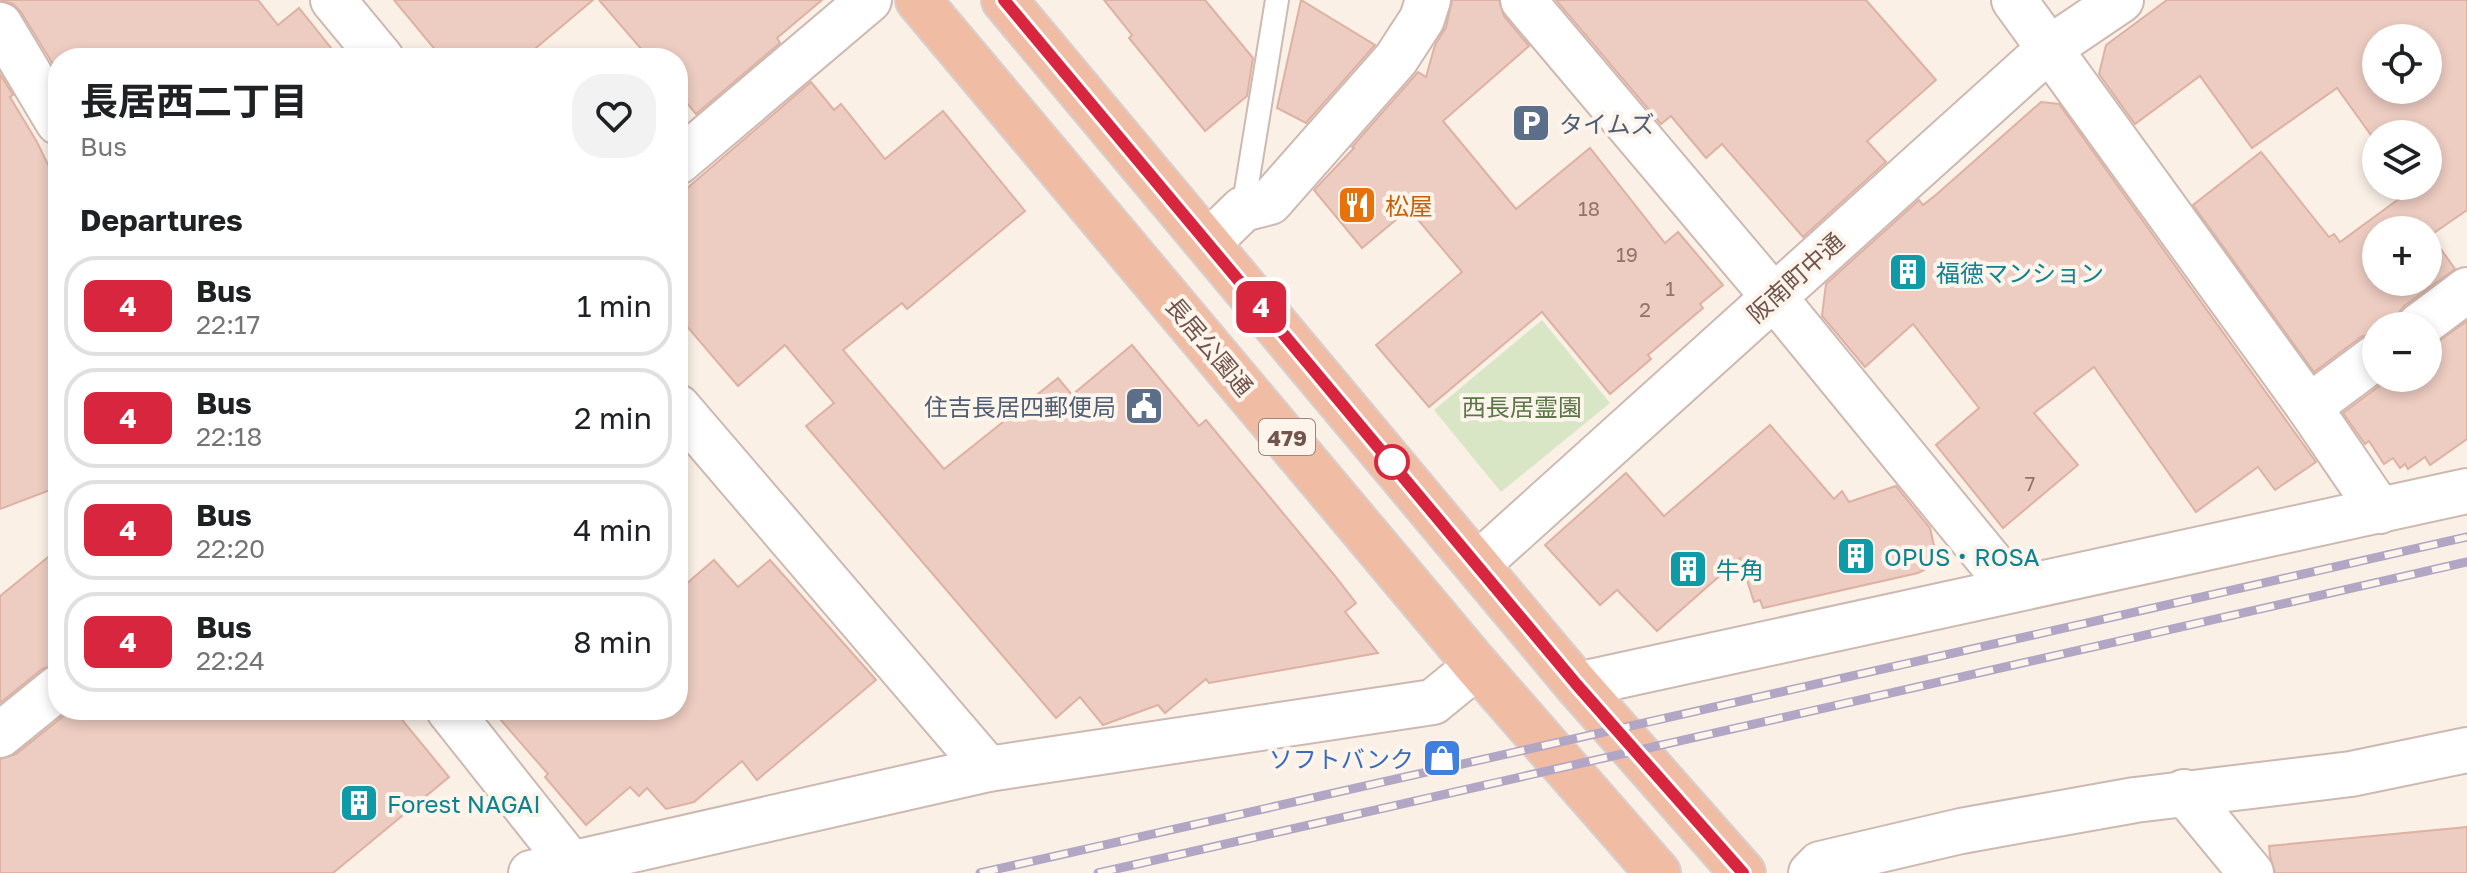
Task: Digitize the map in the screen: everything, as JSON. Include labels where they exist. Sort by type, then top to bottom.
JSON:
[{"type":"highway","name":"長居公園通","points":[[918,0],[1477,666],[1658,873]]},
{"type":"highway","name":"479","points":[[1004,0],[1577,685],[1743,873]]},
{"type":"street","points":[[333,0],[373,48]]},
{"type":"street","points":[[688,154],[869,0]]},
{"type":"street","points":[[1208,243],[1243,209],[1270,202],[1396,59],[1422,19],[1428,0]]},
{"type":"street","points":[[1523,0],[1773,296],[2013,589]]},
{"type":"street","points":[[2014,0],[2309,407],[2380,511]]},
{"type":"street","name":"阪南町中通","points":[[1478,564],[2050,48],[2121,0]]},
{"type":"street","points":[[0,25],[48,105]]},
{"type":"street","points":[[2438,312],[2467,290]]},
{"type":"street","points":[[2309,407],[2362,367]]},
{"type":"street","points":[[688,419],[988,769]]},
{"type":"street","points":[[1577,685],[2467,491]]},
{"type":"street","points":[[467,720],[551,868],[988,769],[1433,702],[1477,666]]},
{"type":"street","points":[[0,735],[48,696]]},
{"type":"street","points":[[1811,873],[1820,864],[1961,831],[2184,792],[2351,774],[2467,750]]},
{"type":"street","points":[[2184,792],[2251,873]]},
{"type":"lane","points":[[1243,209],[1277,0]]},
{"type":"green space","name":"西長居霊園","points":[[1542,320],[1610,403],[1501,492],[1434,410]]},
{"type":"building","points":[[0,0],[258,0],[278,25],[299,8],[331,48],[48,48],[48,56],[13,4]]},
{"type":"building","points":[[394,0],[593,0],[536,48],[434,48]]},
{"type":"building","points":[[599,0],[822,0],[777,38],[780,43],[696,114],[688,104],[688,48],[640,48]]},
{"type":"building","points":[[1104,0],[1205,0],[1253,58],[1247,96],[1205,131],[1129,38],[1132,35]]},
{"type":"building","points":[[1301,0],[1375,45],[1306,123],[1277,108]]},
{"type":"building","points":[[1452,0],[1499,0],[1504,16],[1529,46],[1443,121],[1516,209],[1590,148],[1665,243],[1678,232],[1723,285],[1700,304],[1703,308],[1648,355],[1651,359],[1610,394],[1542,312],[1429,407],[1376,345],[1462,272],[1409,209],[1362,248],[1314,190],[1418,72],[1426,77],[1435,45],[1446,27]]},
{"type":"building","points":[[1556,0],[1866,0],[1936,80],[1867,141],[1886,162],[1803,237],[1722,144],[1706,158],[1671,116],[1661,124]]},
{"type":"building","points":[[2167,0],[2467,0],[2467,210],[2442,227],[2442,216],[2376,216],[2397,200],[2442,200],[2442,120],[2362,120],[2362,123],[2337,88],[2252,148],[2200,76],[2135,124],[2099,74],[2106,45]]},
{"type":"building","points":[[0,74],[48,165],[48,491],[0,509]]},
{"type":"building","points":[[811,82],[834,110],[841,104],[885,159],[943,111],[1025,211],[907,309],[902,303],[843,350],[944,469],[1058,378],[1072,395],[1132,345],[1199,426],[1206,420],[1335,576],[1356,603],[1345,612],[1378,653],[1209,683],[1206,679],[1165,713],[1158,705],[1103,725],[1080,697],[1056,718],[806,426],[834,403],[785,345],[738,386],[688,328],[688,187]]},
{"type":"building","points":[[2041,102],[2059,104],[2316,462],[2275,490],[2258,467],[2196,512],[2094,367],[2034,413],[2078,465],[2003,528],[1936,445],[1979,408],[1913,324],[1865,367],[1822,316],[1826,284],[1919,200],[1923,205],[1937,194]]},
{"type":"building","points":[[2261,152],[2329,237],[2334,234],[2340,242],[2362,226],[2362,296],[2418,296],[2399,312],[2362,312],[2362,337],[2314,372],[2193,205]]},
{"type":"building","points":[[2442,251],[2455,269],[2442,278]]},
{"type":"building","points":[[2467,321],[2467,439],[2430,465],[2425,457],[2408,469],[2405,464],[2400,468],[2393,458],[2384,464],[2369,441],[2365,444],[2343,413],[2371,392],[2442,392],[2442,339]]},
{"type":"building","points":[[1770,425],[1834,499],[1842,491],[1849,502],[1896,486],[1930,528],[1938,563],[1918,573],[1763,608],[1760,600],[1754,602],[1740,558],[1657,631],[1617,590],[1600,605],[1545,545],[1626,473],[1664,516]]},
{"type":"building","points":[[48,557],[48,667],[0,703],[0,596]]},
{"type":"building","points":[[714,560],[738,587],[770,560],[876,680],[757,780],[742,761],[694,802],[666,809],[647,788],[639,796],[630,787],[586,825],[545,777],[548,774],[501,720],[688,720],[688,582]]},
{"type":"building","points":[[58,720],[402,720],[449,777],[333,873],[0,873],[0,759],[16,754]]},
{"type":"building","points":[[2467,827],[2467,873],[2275,873],[2270,856],[2269,846]]},
{"type":"railway","points":[[980,873],[2467,537]]},
{"type":"railway","points":[[1098,873],[2467,562]]},
{"type":"bus line","name":"4","points":[[1004,0],[1577,685],[1743,873]]},
{"type":"place","name":"タイムズ","points":[[1531,123]]},
{"type":"place","name":"松屋","points":[[1357,205]]},
{"type":"place","name":"福徳マンション","points":[[1908,272]]},
{"type":"place","name":"住吉長居四郵便局","points":[[1144,406]]},
{"type":"place","name":"OPUS・ROSA","points":[[1856,556]]},
{"type":"place","name":"牛角","points":[[1688,569]]},
{"type":"place","name":"ソフトバンク","points":[[1442,758]]},
{"type":"place","name":"Forest NAGAI","points":[[359,803]]}]
